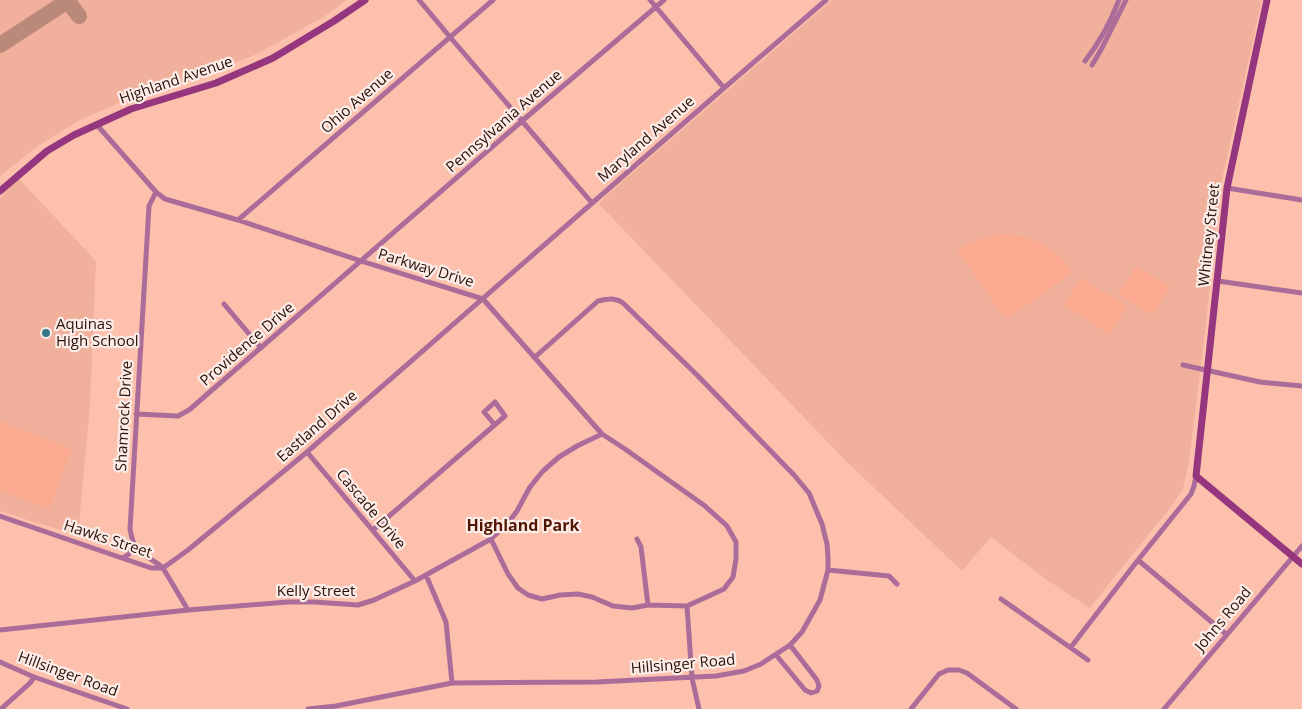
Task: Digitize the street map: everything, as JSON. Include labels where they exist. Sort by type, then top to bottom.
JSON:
[{"type":"street","name":"Highland Avenue","points":[[0,191],[47,151],[74,135],[131,109],[216,82],[273,58],[365,0]]},
{"type":"street","points":[[419,0],[592,204]]},
{"type":"street","name":"Ohio Avenue","points":[[238,220],[493,0]]},
{"type":"street","points":[[650,0],[724,88]]},
{"type":"street","name":"Pennsylvania Avenue","points":[[361,261],[664,0]]},
{"type":"street","name":"Maryland Avenue","points":[[483,299],[826,0]]},
{"type":"street","points":[[1085,61],[1092,52],[1119,0]]},
{"type":"street","points":[[1092,65],[1126,0]]},
{"type":"street","name":"Whitney Street","points":[[1196,476],[1227,188],[1267,0]]},
{"type":"street","name":"Parkway Drive","points":[[97,125],[156,192],[165,199],[238,220],[483,299],[602,434],[706,506],[727,526],[736,542],[736,560],[732,577],[724,589],[687,606]]},
{"type":"street","points":[[1227,188],[1302,200]]},
{"type":"street","name":"Shamrock Drive","points":[[134,544],[130,529],[149,206],[156,192]]},
{"type":"street","name":"Providence Drive","points":[[136,414],[178,416],[189,410],[361,261]]},
{"type":"street","points":[[1218,281],[1302,293]]},
{"type":"street","name":"Hillsinger Road","points":[[308,709],[336,706],[452,682],[596,682],[716,676],[744,671],[762,664],[790,644],[802,632],[820,600],[828,570],[827,544],[816,507],[809,493],[794,475],[709,388],[617,299],[610,298],[598,301],[535,357]]},
{"type":"street","name":"Eastland Drive","points":[[163,568],[188,550],[307,452],[483,299]]},
{"type":"street","points":[[224,304],[261,348]]},
{"type":"street","points":[[1183,366],[1260,382],[1302,386]]},
{"type":"street","points":[[373,530],[494,425]]},
{"type":"street","name":"Kelly Street","points":[[0,630],[188,610],[288,602],[358,605],[392,593],[491,539],[508,523],[530,487],[543,471],[559,457],[602,434]]},
{"type":"street","name":"Cascade Drive","points":[[307,452],[415,581]]},
{"type":"street","points":[[1071,647],[1191,494],[1196,476],[1302,564]]},
{"type":"street","name":"Hawks Street","points":[[0,516],[150,568],[163,568],[188,610]]},
{"type":"street","points":[[491,539],[508,574],[518,588],[528,596],[542,599],[578,594],[592,597],[613,606],[632,608],[648,605],[687,606],[692,678],[699,709]]},
{"type":"street","points":[[637,539],[642,547],[648,605]]},
{"type":"street","points":[[123,558],[129,554],[134,544],[141,553],[156,561],[163,568]]},
{"type":"street","name":"Johns Road","points":[[1164,709],[1302,546]]},
{"type":"street","points":[[1138,560],[1226,634]]},
{"type":"street","points":[[828,570],[889,576],[897,584]]},
{"type":"street","points":[[426,575],[446,622],[452,682]]},
{"type":"street","points":[[1001,599],[1088,660]]},
{"type":"street","points":[[776,655],[805,690],[817,691],[819,686],[817,680],[790,644]]},
{"type":"street","name":"Hillsinger Road","points":[[0,662],[34,677],[127,709]]},
{"type":"street","points":[[911,709],[939,674],[948,670],[959,670],[967,673],[1016,709]]},
{"type":"street","points":[[1,709],[30,683],[34,677]]},
{"type":"shaded area","points":[[0,0],[347,0],[325,16],[257,54],[178,84],[121,102],[80,120],[39,145],[0,176]]},
{"type":"shaded area","points":[[832,0],[1262,0],[1222,180],[1189,461],[1183,489],[1167,512],[1090,608],[1047,580],[991,537],[962,571],[845,460],[599,204],[607,195]]},
{"type":"shaded area","name":"Aquinas High School","points":[[19,179],[96,261],[90,405],[78,535],[0,511],[0,198]]},
{"type":"shaded area","points":[[1006,234],[1039,242],[1051,249],[1073,272],[1010,317],[1003,316],[957,250],[980,239]]},
{"type":"shaded area","points":[[1136,266],[1170,287],[1152,315],[1118,294]]},
{"type":"shaded area","points":[[1081,278],[1127,306],[1110,334],[1063,305]]},
{"type":"shaded area","points":[[0,421],[72,449],[49,509],[0,490]]},
{"type":"taxiway","points":[[67,0],[79,16]]},
{"type":"taxiway","points":[[0,45],[69,0]]},
{"type":"place","name":"Aquinas High School","points":[[46,333]]},
{"type":"district","name":"Highland Park","points":[[523,525]]}]
